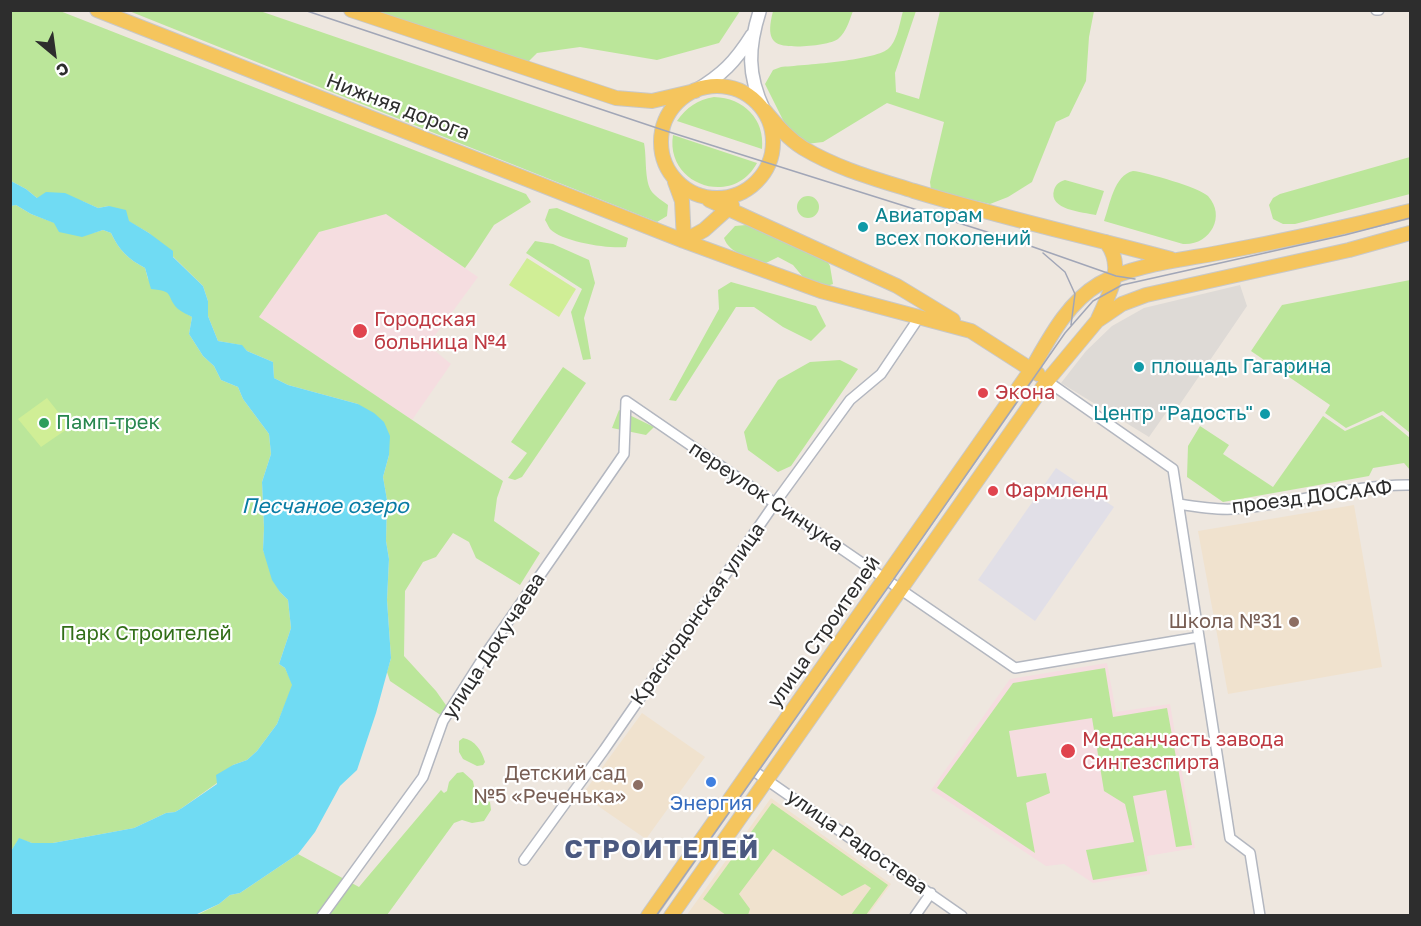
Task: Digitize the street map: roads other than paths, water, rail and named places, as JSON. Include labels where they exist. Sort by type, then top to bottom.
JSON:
[{"type":"main road","name":"Нижняя дорога","points":[[98,10],[684,241],[821,291],[971,331]]},
{"type":"main road","points":[[351,10],[616,98],[652,101],[713,86],[734,89],[750,96],[791,140],[831,163],[855,173],[940,199],[1173,260],[1211,255],[1343,228],[1410,211]]},
{"type":"main road","points":[[753,34],[738,57],[726,70],[674,107],[665,122],[662,132],[662,151],[667,167],[680,191],[684,241],[704,230],[761,178],[773,153],[772,130],[756,94],[750,65],[753,34],[760,10]]},
{"type":"main road","points":[[673,177],[683,187],[697,195],[897,286],[1047,381]]},
{"type":"main road","points":[[697,195],[719,199],[745,191]]},
{"type":"main road","points":[[1097,321],[1122,304],[1146,295],[1349,250],[1410,233]]},
{"type":"main road","points":[[1097,321],[1116,276],[1116,260],[1113,250],[1106,242]]},
{"type":"main road","name":"улица Строителей","points":[[648,915],[1031,370],[1055,328],[1072,308],[1098,284],[1116,276],[1173,260]]},
{"type":"main road","name":"улица Строителей","points":[[671,915],[1047,381],[1097,321]]},
{"type":"street","name":"Краснодонская улица","points":[[524,860],[604,750],[775,503],[850,400],[881,374],[920,316]]},
{"type":"street","points":[[1047,381],[1173,469],[1230,838],[1250,853],[1260,915]]},
{"type":"street","name":"переулок Синчука","points":[[626,401],[1015,668],[1199,637]]},
{"type":"street","name":"улица Докучаева","points":[[322,915],[423,777],[443,721],[486,652],[624,454],[626,401]]},
{"type":"street","name":"проезд ДОСААФ","points":[[1179,504],[1209,509],[1234,509],[1383,485],[1410,485]]},
{"type":"street","points":[[943,496],[960,507]]},
{"type":"street","name":"улица Радостева","points":[[751,769],[962,915]]},
{"type":"street","points":[[915,915],[931,893]]},
{"type":"water","name":"Песчаное озеро","points":[[11,181],[37,198],[46,192],[65,193],[98,208],[109,206],[126,210],[129,221],[173,251],[173,257],[203,286],[208,301],[208,316],[218,341],[242,345],[247,351],[273,362],[274,378],[288,385],[358,404],[384,422],[390,436],[389,455],[383,477],[387,500],[386,541],[389,559],[387,600],[391,658],[357,770],[340,786],[315,832],[298,854],[240,893],[230,895],[219,904],[195,915],[11,915],[11,851],[19,838],[32,843],[53,843],[134,828],[166,813],[175,812],[217,784],[216,775],[247,760],[257,751],[277,724],[292,685],[285,668],[279,664],[291,628],[288,600],[272,580],[263,550],[262,482],[271,454],[269,434],[243,399],[238,387],[221,380],[214,366],[203,356],[189,334],[192,317],[178,309],[167,293],[151,289],[145,268],[125,253],[111,233],[103,230],[82,237],[59,232],[54,223],[16,205],[11,206]]},
{"type":"tram line","points":[[304,10],[663,130],[1019,242],[1116,276],[1135,279]]},
{"type":"tram line","points":[[656,916],[1065,333],[1093,301],[1122,285],[1345,235],[1410,218]]},
{"type":"tram line","points":[[1043,253],[1065,272],[1075,294],[1071,325]]},
{"type":"place","name":"Авиаторам всех поколений","points":[[863,227]]},
{"type":"place","name":"Городская больница №4","points":[[360,331]]},
{"type":"place","name":"площадь Гагарина","points":[[1139,367]]},
{"type":"place","name":"Экона","points":[[983,393]]},
{"type":"place","name":"Центр \"Радость\"","points":[[1265,414]]},
{"type":"place","name":"Памп-трек","points":[[44,423]]},
{"type":"place","name":"Фармленд","points":[[993,491]]},
{"type":"place","name":"Школа №31","points":[[1294,622]]},
{"type":"place","name":"Медсанчасть завода Синтезспирта","points":[[1068,751]]},
{"type":"place","name":"Энергия","points":[[711,782]]},
{"type":"place","name":"Детский сад №5 «Реченька»","points":[[638,785]]},
{"type":"district","name":"СТРОИТЕЛЕЙ","points":[[662,850]]},
{"type":"park label","name":"Парк Строителей","points":[[146,634]]}]
